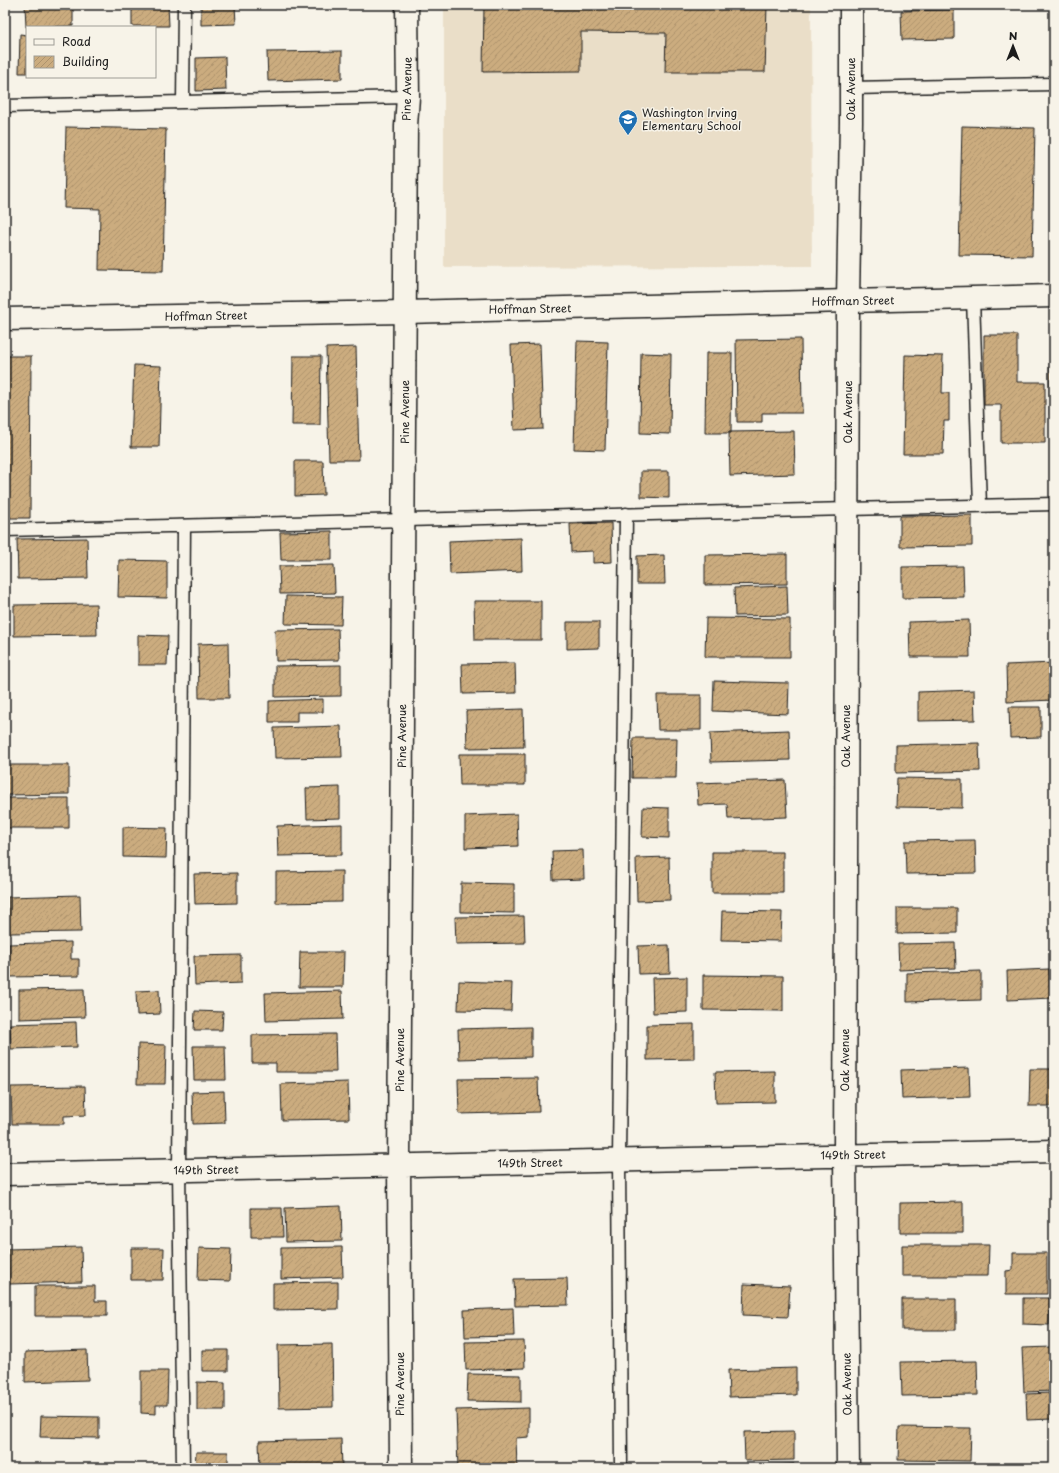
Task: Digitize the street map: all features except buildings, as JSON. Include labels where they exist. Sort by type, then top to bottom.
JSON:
[{"type":"street","name":"Pine Avenue","points":[[401,1468],[399,1166],[406,126],[408,97],[407,5]]},
{"type":"street","name":"Oak Avenue","points":[[848,1468],[845,1155],[848,301],[851,5]]},
{"type":"street","name":"Hoffman Street","points":[[5,320],[1054,296]]},
{"type":"street","name":"149th Street","points":[[5,1174],[1054,1151]]},
{"type":"lane","points":[[183,102],[184,5]]},
{"type":"lane","points":[[851,88],[1054,84]]},
{"type":"lane","points":[[5,106],[408,97]]},
{"type":"lane","points":[[973,298],[980,506]]},
{"type":"lane","points":[[5,530],[1054,504]]},
{"type":"lane","points":[[621,1468],[619,1160],[626,514]]},
{"type":"lane","points":[[183,1468],[179,1170],[184,526]]},
{"type":"shaded area","name":"Washington Irving Elementary School","points":[[444,5],[811,5],[812,266],[444,267]]},
{"type":"place","name":"Washington Irving Elementary School","points":[[628,136]]}]
